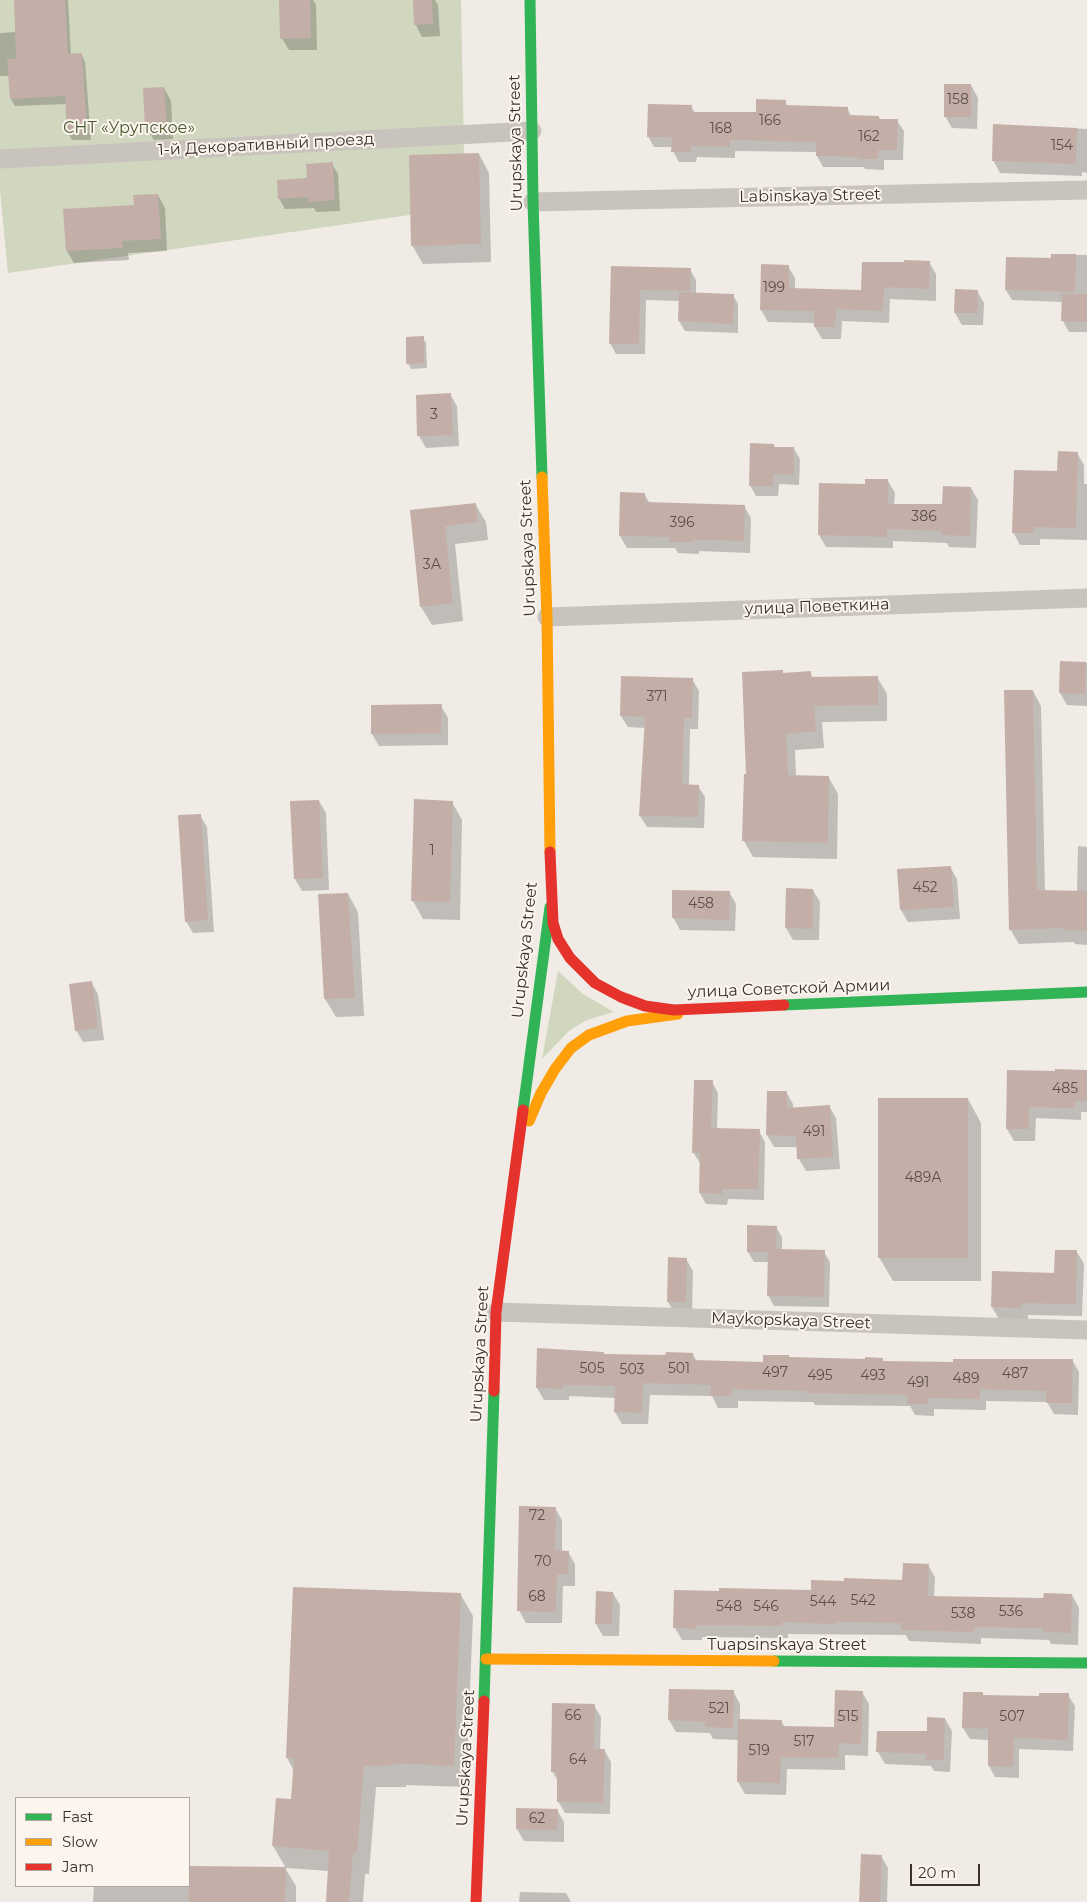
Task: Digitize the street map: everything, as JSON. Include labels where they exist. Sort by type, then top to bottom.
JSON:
[{"type":"street","name":"Urupskaya Street","points":[[476,1902],[486,1659],[496,1312],[551,900],[547,617],[533,202],[530,0]]},
{"type":"street","name":"1-й Декоративный проезд","points":[[0,159],[532,131]]},
{"type":"street","name":"Labinskaya Street","points":[[533,202],[1087,190]]},
{"type":"street","name":"улица Поветкина","points":[[547,617],[1087,598]]},
{"type":"street","name":"улица Советской Армии","points":[[551,900],[553,923],[558,939],[570,958],[596,983],[621,997],[645,1006],[674,1010],[710,1009],[1087,992]]},
{"type":"street","points":[[515,1160],[541,1092],[571,1048],[589,1035],[627,1021],[710,1009]]},
{"type":"street","name":"Maykopskaya Street","points":[[496,1312],[1087,1330]]},
{"type":"street","name":"Tuapsinskaya Street","points":[[486,1659],[1087,1663]]},
{"type":"green space","name":"СНТ «Урупское»","points":[[0,0],[461,0],[465,207],[8,273],[0,191]]},
{"type":"green space","points":[[558,971],[583,994],[614,1012],[587,1020],[570,1030],[542,1059]]},
{"type":"building","points":[[14,0],[65,0],[68,54],[82,53],[87,132],[67,133],[65,96],[10,99],[7,59],[16,59]]},
{"type":"building","points":[[279,0],[310,0],[311,38],[280,39]]},
{"type":"building","points":[[413,0],[432,0],[433,24],[414,25]]},
{"type":"building","points":[[944,84],[971,84],[971,117],[944,117]]},
{"type":"building","points":[[164,87],[167,127],[145,128],[143,88]]},
{"type":"building","points":[[756,99],[786,100],[786,105],[848,107],[848,115],[879,116],[879,119],[898,119],[897,150],[878,150],[878,159],[858,159],[858,157],[816,156],[816,142],[730,140],[730,147],[691,146],[691,152],[671,152],[672,137],[647,137],[648,104],[692,105],[692,112],[756,112]]},
{"type":"building","points":[[993,124],[1077,128],[1076,164],[992,161]]},
{"type":"building","points":[[479,153],[481,244],[411,246],[409,155]]},
{"type":"building","points":[[333,162],[335,200],[308,202],[308,197],[278,199],[277,180],[307,178],[306,164]]},
{"type":"building","points":[[158,194],[161,239],[122,241],[123,248],[66,251],[63,209],[134,205],[133,195]]},
{"type":"building","points":[[1051,254],[1076,254],[1075,292],[1005,290],[1006,257],[1051,258]]},
{"type":"building","points":[[904,260],[930,261],[929,289],[884,287],[883,311],[836,309],[835,327],[814,327],[814,311],[760,310],[761,264],[789,265],[789,288],[861,290],[862,262],[904,262]]},
{"type":"building","points":[[611,266],[691,268],[690,291],[640,290],[639,344],[609,344]]},
{"type":"building","points":[[955,289],[978,290],[977,313],[954,313]]},
{"type":"building","points":[[679,292],[734,294],[733,324],[678,321]]},
{"type":"building","points":[[1062,294],[1087,294],[1087,322],[1061,321]]},
{"type":"building","points":[[424,336],[424,363],[406,364],[406,337]]},
{"type":"building","points":[[451,393],[453,435],[417,436],[416,395]]},
{"type":"building","points":[[750,443],[774,444],[774,447],[794,447],[794,475],[773,474],[773,486],[749,486]]},
{"type":"building","points":[[1058,451],[1078,452],[1076,528],[1034,527],[1033,533],[1012,533],[1014,470],[1057,471]]},
{"type":"building","points":[[865,479],[888,479],[888,504],[942,504],[943,486],[971,487],[970,536],[941,535],[941,531],[887,529],[887,537],[818,535],[819,483],[865,484]]},
{"type":"building","points":[[620,492],[645,493],[645,502],[745,505],[744,541],[693,540],[693,542],[669,542],[670,537],[619,536]]},
{"type":"building","points":[[476,503],[478,522],[445,526],[453,603],[420,607],[410,510]]},
{"type":"building","points":[[1060,661],[1086,662],[1085,694],[1059,693]]},
{"type":"building","points":[[783,670],[783,673],[811,671],[811,677],[878,676],[878,705],[814,706],[816,731],[786,734],[788,775],[829,776],[828,843],[742,841],[744,774],[746,774],[742,672]]},
{"type":"building","points":[[621,676],[693,678],[692,718],[684,718],[682,784],[699,785],[698,817],[639,816],[645,717],[620,716]]},
{"type":"building","points":[[1004,690],[1033,690],[1037,890],[1087,891],[1087,931],[1065,930],[1065,928],[1009,930]]},
{"type":"building","points":[[442,704],[441,733],[371,734],[371,705]]},
{"type":"building","points":[[414,799],[453,801],[450,902],[411,901]]},
{"type":"building","points":[[319,800],[323,878],[294,879],[290,801]]},
{"type":"building","points":[[201,814],[208,920],[185,922],[178,815]]},
{"type":"building","points":[[951,866],[954,907],[900,910],[897,869]]},
{"type":"building","points":[[786,888],[813,889],[813,929],[785,928]]},
{"type":"building","points":[[672,890],[730,891],[729,920],[672,918]]},
{"type":"building","points":[[348,893],[355,998],[324,999],[318,894]]},
{"type":"building","points":[[92,981],[98,1028],[75,1031],[69,984]]},
{"type":"building","points":[[1055,1069],[1087,1070],[1087,1101],[1075,1101],[1075,1108],[1029,1107],[1029,1129],[1006,1129],[1007,1070],[1055,1071]]},
{"type":"building","points":[[694,1080],[713,1080],[711,1128],[760,1129],[758,1189],[722,1189],[722,1194],[699,1193],[700,1153],[692,1153]]},
{"type":"building","points":[[767,1091],[787,1091],[787,1108],[830,1105],[833,1157],[797,1159],[796,1136],[766,1135]]},
{"type":"building","points":[[878,1098],[968,1098],[968,1258],[878,1258]]},
{"type":"building","points":[[747,1225],[777,1226],[776,1249],[825,1250],[824,1297],[767,1296],[768,1252],[747,1252]]},
{"type":"building","points":[[1055,1250],[1077,1250],[1076,1304],[1021,1303],[1021,1308],[991,1307],[992,1271],[1054,1273]]},
{"type":"building","points":[[668,1257],[687,1258],[686,1302],[667,1302]]},
{"type":"building","points":[[537,1348],[604,1352],[604,1354],[665,1355],[666,1352],[693,1353],[693,1360],[763,1362],[763,1355],[865,1359],[865,1357],[883,1358],[883,1361],[953,1362],[953,1359],[1073,1359],[1072,1403],[1046,1403],[1046,1391],[980,1389],[980,1399],[928,1398],[928,1404],[907,1404],[908,1395],[732,1389],[731,1396],[710,1396],[711,1385],[643,1383],[642,1413],[614,1412],[615,1386],[563,1385],[562,1389],[536,1388]]},
{"type":"building","points":[[519,1506],[556,1507],[555,1550],[569,1551],[568,1574],[557,1574],[556,1612],[517,1611]]},
{"type":"building","points":[[903,1563],[929,1564],[928,1596],[1043,1598],[1044,1593],[1072,1594],[1071,1633],[1043,1632],[1043,1628],[975,1627],[974,1632],[901,1630],[901,1623],[835,1622],[835,1624],[782,1622],[782,1626],[696,1625],[696,1629],[673,1628],[674,1590],[719,1591],[719,1588],[811,1590],[811,1580],[844,1581],[844,1578],[902,1580]]},
{"type":"building","points":[[293,1587],[461,1593],[454,1766],[394,1763],[394,1765],[364,1766],[357,1853],[353,1853],[349,1902],[326,1902],[329,1851],[272,1846],[276,1798],[291,1799],[294,1758],[286,1758]]},
{"type":"building","points":[[596,1591],[613,1592],[612,1624],[595,1624]]},
{"type":"building","points":[[669,1689],[734,1690],[733,1728],[705,1727],[705,1722],[668,1720]]},
{"type":"building","points":[[835,1690],[863,1691],[861,1744],[839,1743],[838,1758],[781,1757],[780,1783],[737,1782],[738,1719],[782,1720],[782,1726],[834,1727]]},
{"type":"building","points":[[963,1692],[983,1692],[983,1695],[1039,1696],[1039,1693],[1069,1693],[1068,1740],[1014,1738],[1013,1767],[988,1766],[988,1729],[962,1728]]},
{"type":"building","points":[[552,1703],[595,1704],[594,1749],[605,1749],[603,1803],[557,1802],[557,1772],[551,1772]]},
{"type":"building","points":[[927,1717],[945,1718],[944,1760],[926,1760],[926,1754],[876,1752],[877,1731],[927,1731]]},
{"type":"building","points":[[516,1808],[558,1809],[557,1830],[516,1829]]},
{"type":"building","points":[[861,1854],[882,1855],[880,1902],[859,1902]]},
{"type":"building","points":[[190,1866],[286,1867],[285,1902],[189,1902]]},
{"type":"traffic: fast","points":[[530,0],[533,202],[542,477]]},
{"type":"traffic: fast","points":[[523,1110],[550,907]]},
{"type":"traffic: fast","points":[[784,1005],[1087,992]]},
{"type":"traffic: fast","points":[[484,1701],[494,1391]]},
{"type":"traffic: fast","points":[[774,1661],[1087,1663]]},
{"type":"traffic: slow","points":[[542,477],[547,617],[550,852]]},
{"type":"traffic: slow","points":[[529,1121],[541,1093],[555,1069],[571,1048],[589,1035],[627,1021],[678,1014]]},
{"type":"traffic: slow","points":[[486,1659],[774,1661]]},
{"type":"traffic: jam","points":[[550,852],[553,923],[558,939],[570,958],[595,983],[621,997],[645,1006],[674,1010],[784,1005]]},
{"type":"traffic: jam","points":[[494,1391],[496,1312],[523,1110]]},
{"type":"traffic: jam","points":[[476,1902],[484,1701]]}]
